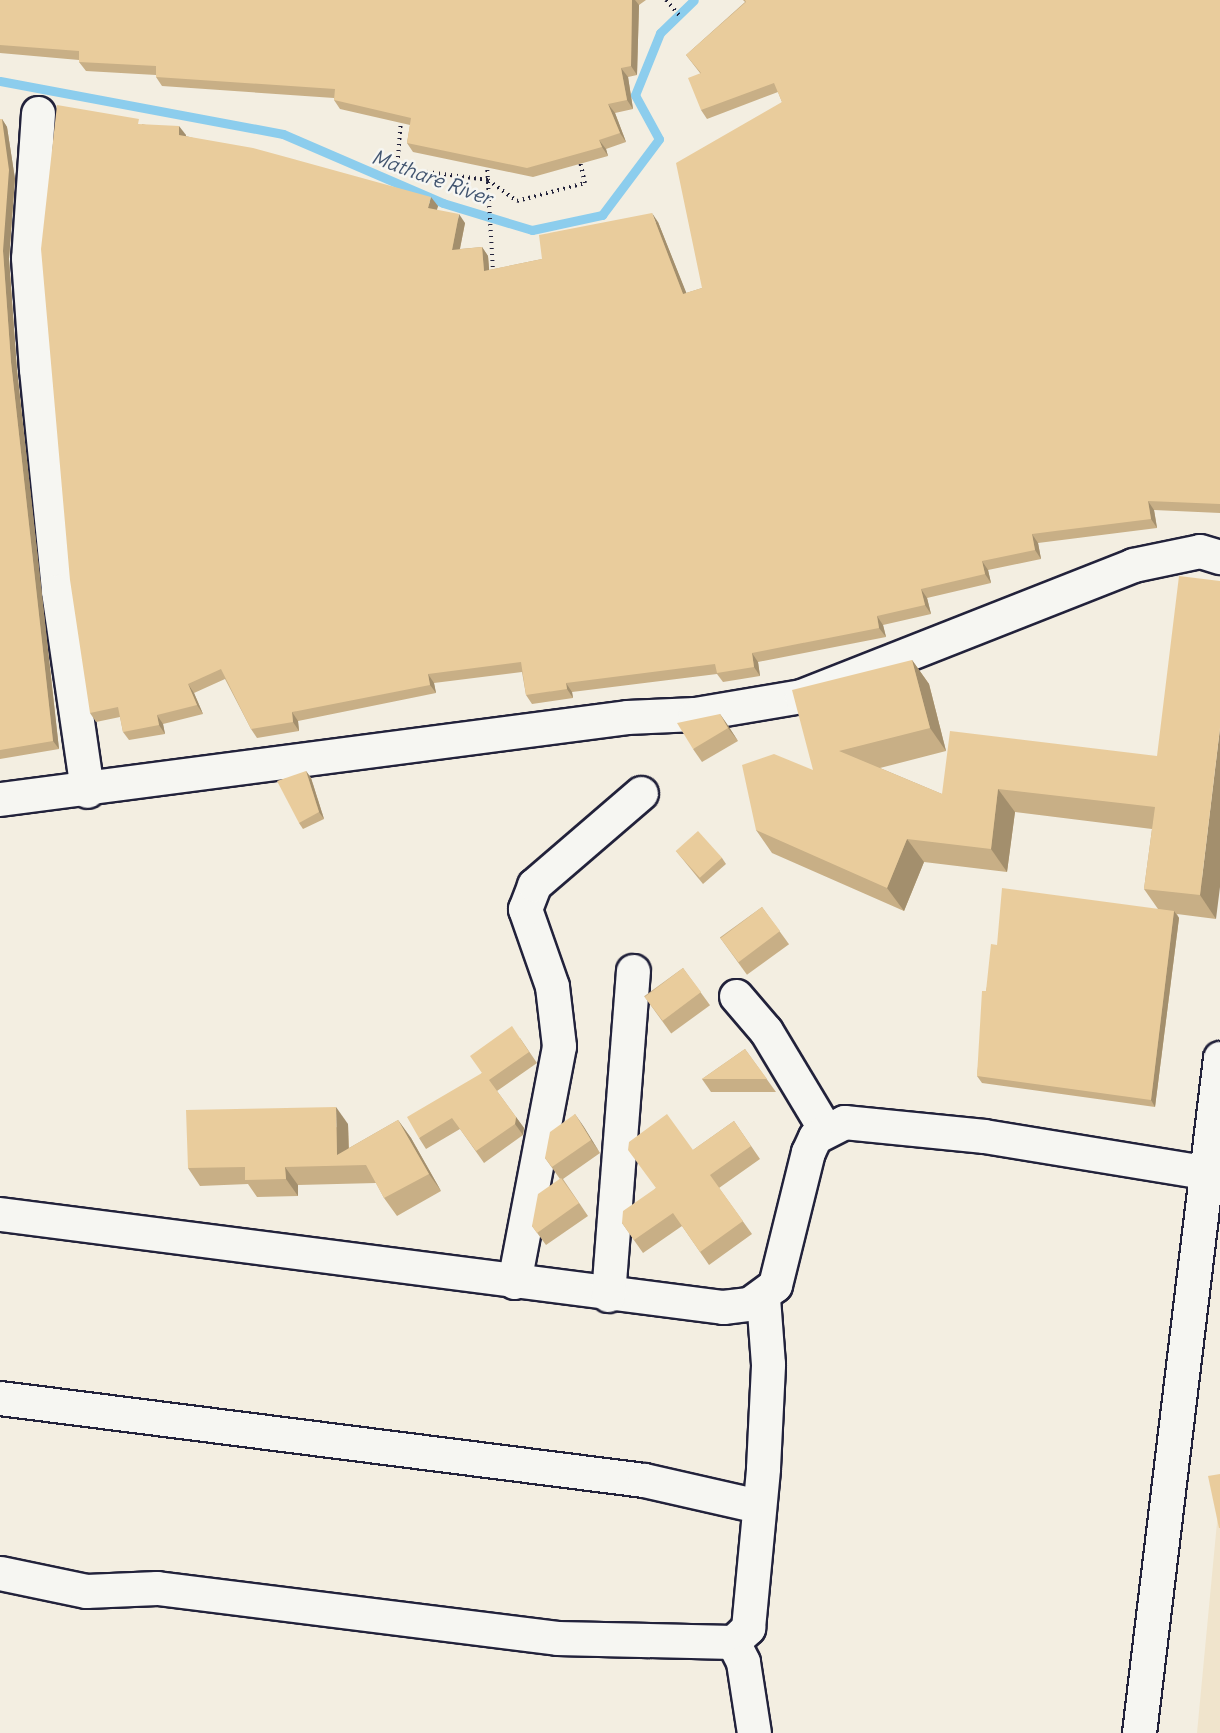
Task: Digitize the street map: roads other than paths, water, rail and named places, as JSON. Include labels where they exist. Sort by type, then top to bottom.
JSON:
[{"type":"street","points":[[38,113],[28,258],[58,591],[87,790]]},
{"type":"street","points":[[0,799],[87,790],[801,696],[1133,565],[1200,551],[1220,557]]},
{"type":"street","points":[[514,1282],[559,1046],[552,986],[525,909],[534,885],[641,793]]},
{"type":"street","points":[[608,1295],[633,971]]},
{"type":"street","points":[[736,996],[766,1031],[825,1129]]},
{"type":"street","points":[[1140,1733],[1220,1058]]},
{"type":"street","points":[[0,1574],[86,1591],[157,1588],[557,1638],[733,1642],[748,1628],[768,1364],[763,1298],[783,1268],[808,1152],[825,1129],[862,1121],[1205,1172]]},
{"type":"street","points":[[0,1214],[608,1295],[723,1307],[763,1298]]},
{"type":"street","points":[[0,1398],[644,1480],[758,1506]]},
{"type":"street","points":[[733,1642],[743,1662],[754,1733]]},
{"type":"waterway","name":"Mathare River","points":[[0,81],[283,134],[443,203],[532,230],[602,215],[659,139],[635,95],[660,33],[694,0]]}]
